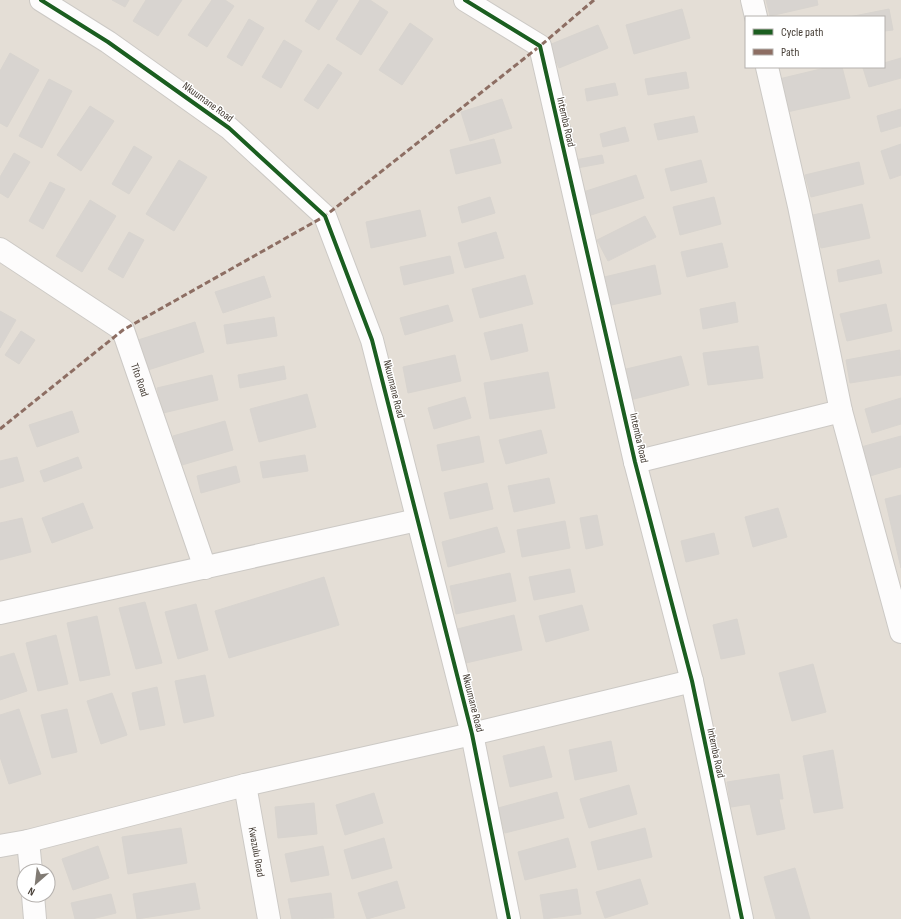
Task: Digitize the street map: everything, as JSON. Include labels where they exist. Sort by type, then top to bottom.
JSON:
[{"type":"street","name":"Nkuumane Road","points":[[41,0],[108,42],[229,128],[325,216],[372,340],[472,734],[509,919]]},
{"type":"street","name":"Intemba Road","points":[[465,0],[540,46],[636,462],[692,681],[742,919]]},
{"type":"street","points":[[752,0],[756,16]]},
{"type":"street","points":[[767,68],[799,206],[841,412],[901,632]]},
{"type":"street","name":"Tito Road","points":[[0,249],[123,330],[205,568]]},
{"type":"street","points":[[636,462],[841,412]]},
{"type":"street","points":[[0,613],[417,520]]},
{"type":"street","points":[[0,846],[28,841],[245,785],[472,734],[692,681]]},
{"type":"street","name":"Kwazulu Road","points":[[245,785],[269,919]]},
{"type":"street","points":[[28,841],[30,863]]},
{"type":"street","points":[[34,903],[35,919]]},
{"type":"shaded area","points":[[0,0],[901,0],[901,919],[0,919]]},
{"type":"building","points":[[112,0],[129,0],[125,7]]},
{"type":"building","points":[[146,0],[182,0],[158,36],[133,21]]},
{"type":"building","points":[[212,0],[225,0],[234,6],[207,47],[188,35]]},
{"type":"building","points":[[318,0],[338,0],[319,30],[305,21]]},
{"type":"building","points":[[360,0],[370,0],[388,12],[361,55],[336,39]]},
{"type":"building","points":[[766,0],[817,0],[818,5],[770,16]]},
{"type":"building","points":[[682,9],[690,38],[634,54],[626,25]]},
{"type":"building","points":[[889,9],[893,30],[885,31],[885,16],[854,16]]},
{"type":"building","points":[[249,19],[264,28],[242,66],[227,57]]},
{"type":"building","points":[[410,23],[433,39],[402,85],[379,70]]},
{"type":"building","points":[[598,25],[608,48],[559,68],[549,45]]},
{"type":"building","points":[[284,40],[302,51],[281,88],[262,77]]},
{"type":"building","points":[[10,53],[39,70],[7,127],[0,123],[0,71]]},
{"type":"building","points":[[901,58],[901,78],[869,87],[863,68],[885,68],[885,63]]},
{"type":"building","points":[[328,64],[342,73],[318,109],[304,100]]},
{"type":"building","points":[[825,68],[842,68],[850,98],[787,112],[779,79]]},
{"type":"building","points":[[686,72],[689,88],[648,95],[645,79]]},
{"type":"building","points":[[49,79],[72,91],[42,148],[19,136]]},
{"type":"building","points":[[615,83],[618,95],[587,101],[585,89]]},
{"type":"building","points":[[502,99],[512,128],[470,141],[461,112]]},
{"type":"building","points":[[90,106],[114,121],[81,171],[57,155]]},
{"type":"building","points":[[901,109],[901,126],[881,132],[877,116]]},
{"type":"building","points":[[694,116],[698,132],[658,140],[654,124]]},
{"type":"building","points":[[625,127],[629,141],[603,147],[600,134]]},
{"type":"building","points":[[494,139],[501,163],[456,174],[450,150]]},
{"type":"building","points":[[901,144],[901,175],[890,179],[881,151]]},
{"type":"building","points":[[134,146],[152,157],[129,194],[112,184]]},
{"type":"building","points":[[14,153],[30,162],[8,198],[0,193],[0,177]]},
{"type":"building","points":[[602,155],[604,163],[577,168],[575,160]]},
{"type":"building","points":[[179,160],[207,177],[174,231],[146,214]]},
{"type":"building","points":[[701,160],[707,182],[671,191],[665,169]]},
{"type":"building","points":[[859,162],[864,184],[811,197],[805,175]]},
{"type":"building","points":[[636,175],[644,198],[588,216],[580,193]]},
{"type":"building","points":[[50,182],[65,189],[43,229],[29,221]]},
{"type":"building","points":[[490,197],[495,213],[462,223],[458,207]]},
{"type":"building","points":[[714,197],[721,224],[680,235],[673,207]]},
{"type":"building","points":[[90,200],[116,216],[82,272],[56,256]]},
{"type":"building","points":[[862,204],[870,238],[821,248],[813,215]]},
{"type":"building","points":[[420,210],[426,236],[371,248],[366,222]]},
{"type":"building","points":[[645,216],[656,237],[608,261],[597,240]]},
{"type":"building","points":[[129,232],[144,240],[123,278],[108,269]]},
{"type":"building","points":[[496,232],[504,258],[465,268],[458,243]]},
{"type":"building","points":[[722,243],[728,267],[687,277],[681,252]]},
{"type":"building","points":[[450,256],[454,273],[404,285],[400,267]]},
{"type":"building","points":[[879,260],[882,273],[839,282],[837,270]]},
{"type":"building","points":[[655,265],[661,294],[607,306],[600,278]]},
{"type":"building","points":[[525,275],[533,304],[480,318],[472,289]]},
{"type":"building","points":[[264,276],[271,297],[223,313],[215,292]]},
{"type":"building","points":[[735,302],[738,322],[703,329],[700,309]]},
{"type":"building","points":[[886,304],[892,331],[847,341],[840,314]]},
{"type":"building","points":[[448,305],[453,321],[405,335],[400,318]]},
{"type":"building","points":[[0,311],[16,320],[0,348]]},
{"type":"building","points":[[274,317],[277,336],[227,344],[224,325]]},
{"type":"building","points":[[195,322],[204,352],[148,370],[138,340]]},
{"type":"building","points":[[522,324],[528,351],[491,360],[484,333]]},
{"type":"building","points":[[21,331],[35,340],[19,364],[5,355]]},
{"type":"building","points":[[758,346],[763,378],[708,385],[703,353]]},
{"type":"building","points":[[900,350],[901,375],[850,383],[846,360]]},
{"type":"building","points":[[455,355],[461,381],[408,393],[403,367]]},
{"type":"building","points":[[681,356],[689,385],[630,400],[622,370]]},
{"type":"building","points":[[284,366],[286,379],[240,388],[238,375]]},
{"type":"building","points":[[548,372],[555,408],[490,419],[484,383]]},
{"type":"building","points":[[212,375],[218,400],[163,413],[157,388]]},
{"type":"building","points":[[307,394],[316,427],[259,442],[250,409]]},
{"type":"building","points":[[465,397],[471,418],[434,429],[428,408]]},
{"type":"building","points":[[901,398],[901,424],[872,433],[865,409]]},
{"type":"building","points":[[72,411],[79,432],[37,447],[29,425]]},
{"type":"building","points":[[225,421],[233,450],[182,465],[173,436]]},
{"type":"building","points":[[541,430],[547,453],[506,464],[499,440]]},
{"type":"building","points":[[479,436],[484,462],[442,471],[437,445]]},
{"type":"building","points":[[901,436],[901,467],[870,476],[861,447]]},
{"type":"building","points":[[305,455],[308,471],[263,478],[260,462]]},
{"type":"building","points":[[17,457],[24,481],[0,488],[0,461]]},
{"type":"building","points":[[78,457],[82,468],[44,482],[40,471]]},
{"type":"building","points":[[236,466],[240,482],[201,493],[197,476]]},
{"type":"building","points":[[549,478],[555,503],[514,512],[508,486]]},
{"type":"building","points":[[487,483],[493,509],[450,519],[444,493]]},
{"type":"building","points":[[901,495],[901,568],[885,499]]},
{"type":"building","points":[[83,503],[93,528],[52,543],[42,518]]},
{"type":"building","points":[[778,508],[787,537],[753,547],[745,517]]},
{"type":"building","points":[[597,515],[603,545],[586,549],[580,518]]},
{"type":"building","points":[[22,518],[31,552],[0,560],[0,523]]},
{"type":"building","points":[[565,521],[570,548],[522,557],[517,530]]},
{"type":"building","points":[[497,527],[505,552],[448,567],[442,542]]},
{"type":"building","points":[[714,533],[719,554],[686,562],[681,541]]},
{"type":"building","points":[[570,569],[575,592],[534,600],[529,577]]},
{"type":"building","points":[[510,573],[516,601],[456,614],[450,586]]},
{"type":"building","points":[[324,577],[339,625],[229,658],[215,611]]},
{"type":"building","points":[[145,602],[162,663],[136,669],[119,608]]},
{"type":"building","points":[[196,604],[208,650],[178,659],[165,612]]},
{"type":"building","points":[[582,605],[589,630],[546,642],[539,616]]},
{"type":"building","points":[[514,615],[522,650],[466,663],[457,629]]},
{"type":"building","points":[[97,616],[110,675],[80,681],[67,623]]},
{"type":"building","points":[[737,619],[745,654],[721,659],[713,625]]},
{"type":"building","points":[[56,635],[68,684],[38,691],[26,643]]},
{"type":"building","points":[[14,653],[27,691],[0,700],[0,657]]},
{"type":"building","points":[[813,664],[826,712],[792,721],[779,673]]},
{"type":"building","points":[[205,675],[214,716],[184,723],[175,681]]},
{"type":"building","points":[[157,687],[165,725],[140,730],[132,693]]},
{"type":"building","points":[[112,693],[127,735],[101,744],[87,701]]},
{"type":"building","points":[[19,709],[41,774],[9,784],[0,757],[0,715]]},
{"type":"building","points":[[67,709],[77,752],[52,758],[41,715]]},
{"type":"building","points":[[611,741],[617,771],[575,780],[569,750]]},
{"type":"building","points":[[544,746],[552,777],[510,787],[503,756]]},
{"type":"building","points":[[833,750],[843,808],[814,813],[803,756]]},
{"type":"building","points":[[779,774],[783,799],[779,799],[785,829],[757,835],[750,804],[731,807],[727,782]]},
{"type":"building","points":[[629,785],[637,814],[589,828],[580,799]]},
{"type":"building","points":[[557,792],[564,818],[505,833],[498,808]]},
{"type":"building","points":[[374,793],[383,823],[345,835],[336,805]]},
{"type":"building","points":[[314,803],[317,834],[278,838],[275,807]]},
{"type":"building","points":[[181,828],[187,863],[128,874],[122,837]]},
{"type":"building","points":[[645,828],[652,857],[598,870],[591,842]]},
{"type":"building","points":[[384,838],[392,868],[352,879],[344,850]]},
{"type":"building","points":[[568,838],[576,867],[525,880],[518,852]]},
{"type":"building","points":[[98,846],[109,878],[73,890],[62,859]]},
{"type":"building","points":[[323,846],[329,875],[291,882],[285,854]]},
{"type":"building","points":[[795,868],[810,919],[776,919],[764,877]]},
{"type":"building","points":[[640,879],[648,904],[605,918],[596,892]]},
{"type":"building","points":[[397,881],[405,908],[367,919],[358,893]]},
{"type":"building","points":[[195,883],[200,909],[137,919],[133,894]]},
{"type":"building","points":[[577,889],[581,914],[544,919],[540,895]]},
{"type":"building","points":[[331,893],[334,918],[292,919],[288,899]]},
{"type":"building","points":[[111,894],[116,913],[92,919],[75,919],[71,903]]},
{"type":"marked path","points":[[0,429],[123,330],[325,216],[540,46],[594,0]]},
{"type":"cycle path","points":[[41,0],[108,42],[229,128],[325,216],[372,340],[472,734],[509,919]]},
{"type":"cycle path","points":[[465,0],[540,46],[635,462],[692,681],[742,919]]}]
